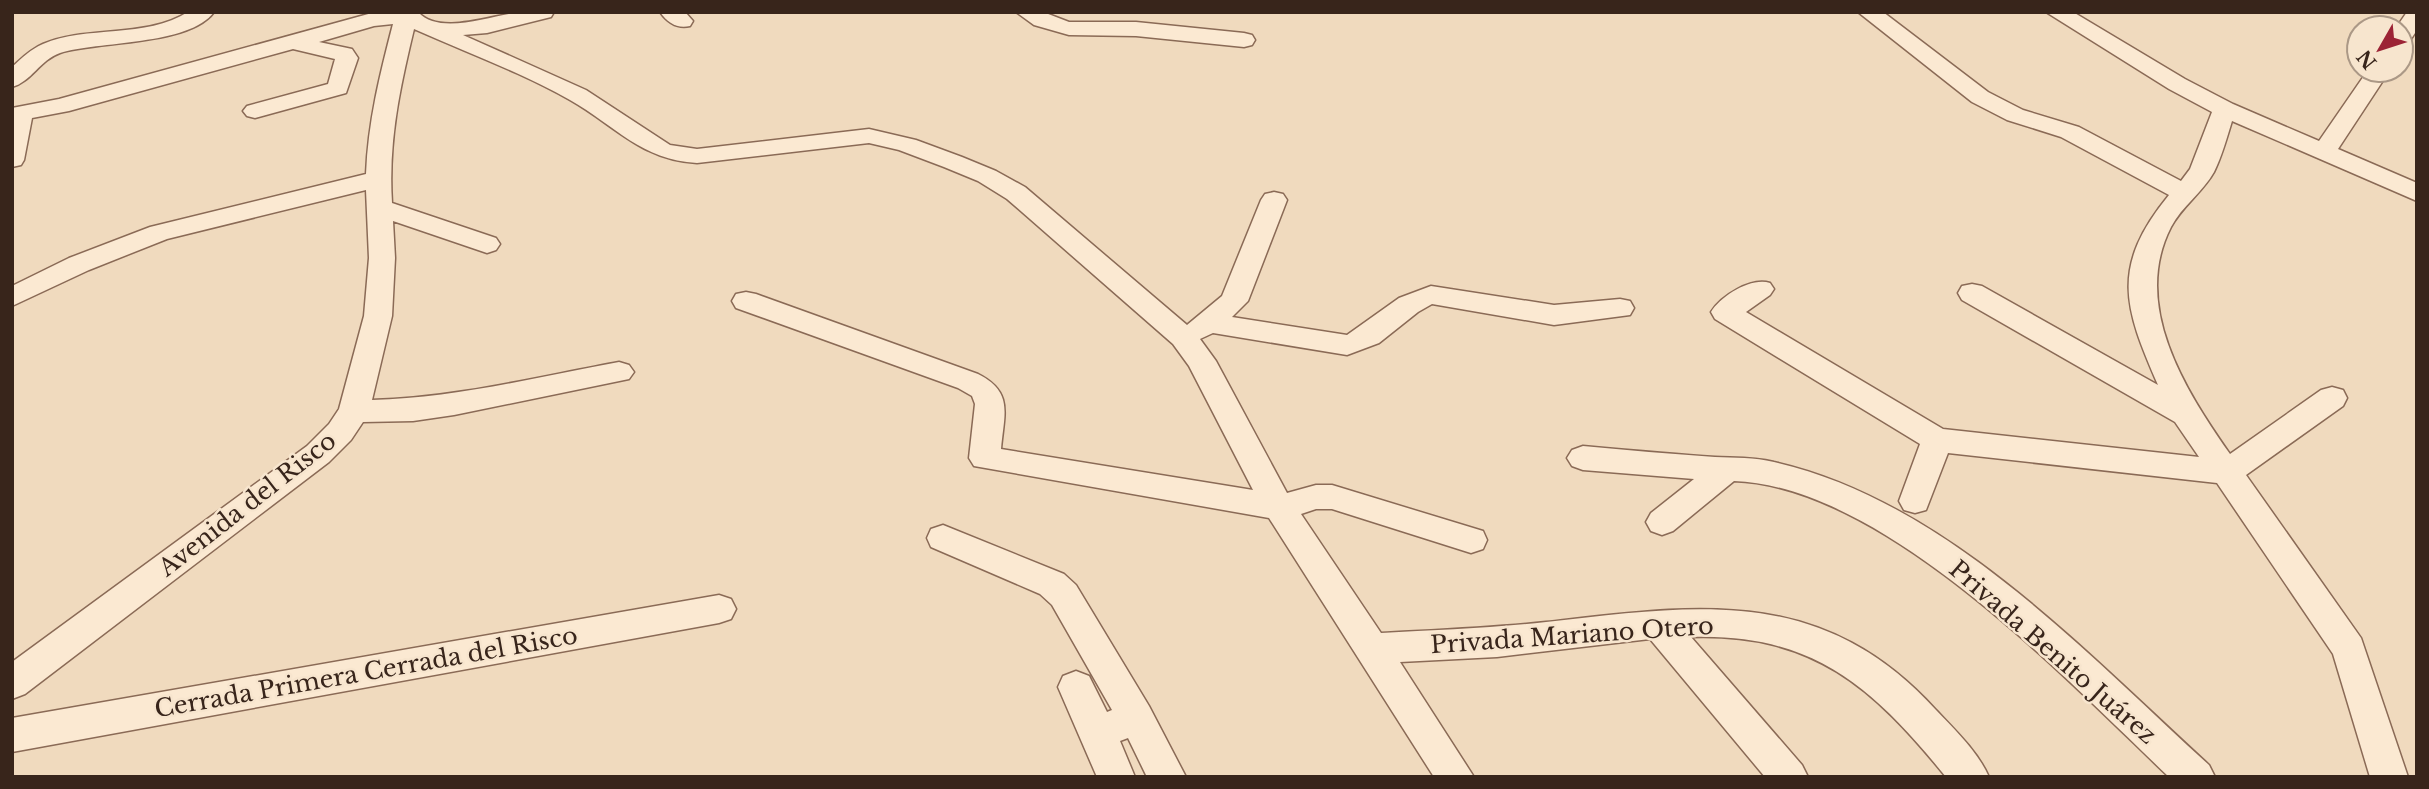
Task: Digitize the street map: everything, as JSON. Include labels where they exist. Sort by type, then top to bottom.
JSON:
[{"type":"street","points":[[12,79],[36,57],[52,48],[171,27],[193,20],[202,12]]},
{"type":"street","points":[[434,30],[486,26],[543,12]]},
{"type":"street","points":[[1027,12],[1045,24],[1074,31],[1133,29],[1244,40]]},
{"type":"street","points":[[1870,12],[1980,97],[2015,114],[2070,132],[2185,193]]},
{"type":"street","points":[[2057,12],[2177,84],[2225,109],[2411,189]]},
{"type":"street","points":[[12,160],[17,114],[61,106],[372,20],[406,14],[434,30],[578,95],[661,150],[670,153],[697,156],[869,136],[907,145],[987,176],[1016,193],[1183,337],[1201,361],[1280,508],[1455,777]]},
{"type":"street","name":"Avenida del Risco","points":[[12,683],[318,453],[340,432],[354,411],[378,316],[382,258],[378,193],[386,95],[406,14]]},
{"type":"street","points":[[256,111],[338,88],[347,58],[344,54],[291,42]]},
{"type":"street","points":[[2324,152],[2370,84]]},
{"type":"street","points":[[2225,109],[2202,171],[2160,223],[2145,259],[2142,301],[2149,331],[2162,366],[2186,414],[2349,649],[2389,777]]},
{"type":"street","points":[[12,297],[79,264],[159,233],[378,193],[487,244]]},
{"type":"street","points":[[1183,337],[1210,323],[1234,301],[1274,200]]},
{"type":"street","points":[[1760,289],[1726,312],[1937,440],[2227,472],[2332,398]]},
{"type":"street","points":[[1972,293],[2186,414]]},
{"type":"street","points":[[1210,323],[1347,345],[1364,338],[1415,300],[1431,295],[1554,315],[1620,308]]},
{"type":"street","points":[[746,301],[968,381],[985,390],[990,404],[985,458],[1280,508],[1316,497],[1332,497],[1471,540]]},
{"type":"street","points":[[354,411],[413,410],[454,404],[619,372]]},
{"type":"street","points":[[1915,501],[1937,440]]},
{"type":"street","name":"Privada Benito Juárez","points":[[1583,458],[1776,474],[1815,486],[1901,529],[1997,596],[2196,777]]},
{"type":"street","points":[[1662,522],[1727,470]]},
{"type":"street","points":[[943,538],[1052,584],[1064,595],[1167,777]]},
{"type":"street","name":"Cerrada Primera Cerrada del Risco","points":[[12,735],[719,609]]},
{"type":"street","points":[[1658,624],[1789,777]]},
{"type":"street","name":"Privada Mariano Otero","points":[[1371,649],[1513,641],[1658,624],[1737,624],[1769,627],[1809,640],[1862,670],[1900,698],[1970,777]]},
{"type":"street","points":[[1076,687],[1116,777]]},
{"type":"street","points":[[1098,733],[1136,718]]}]
